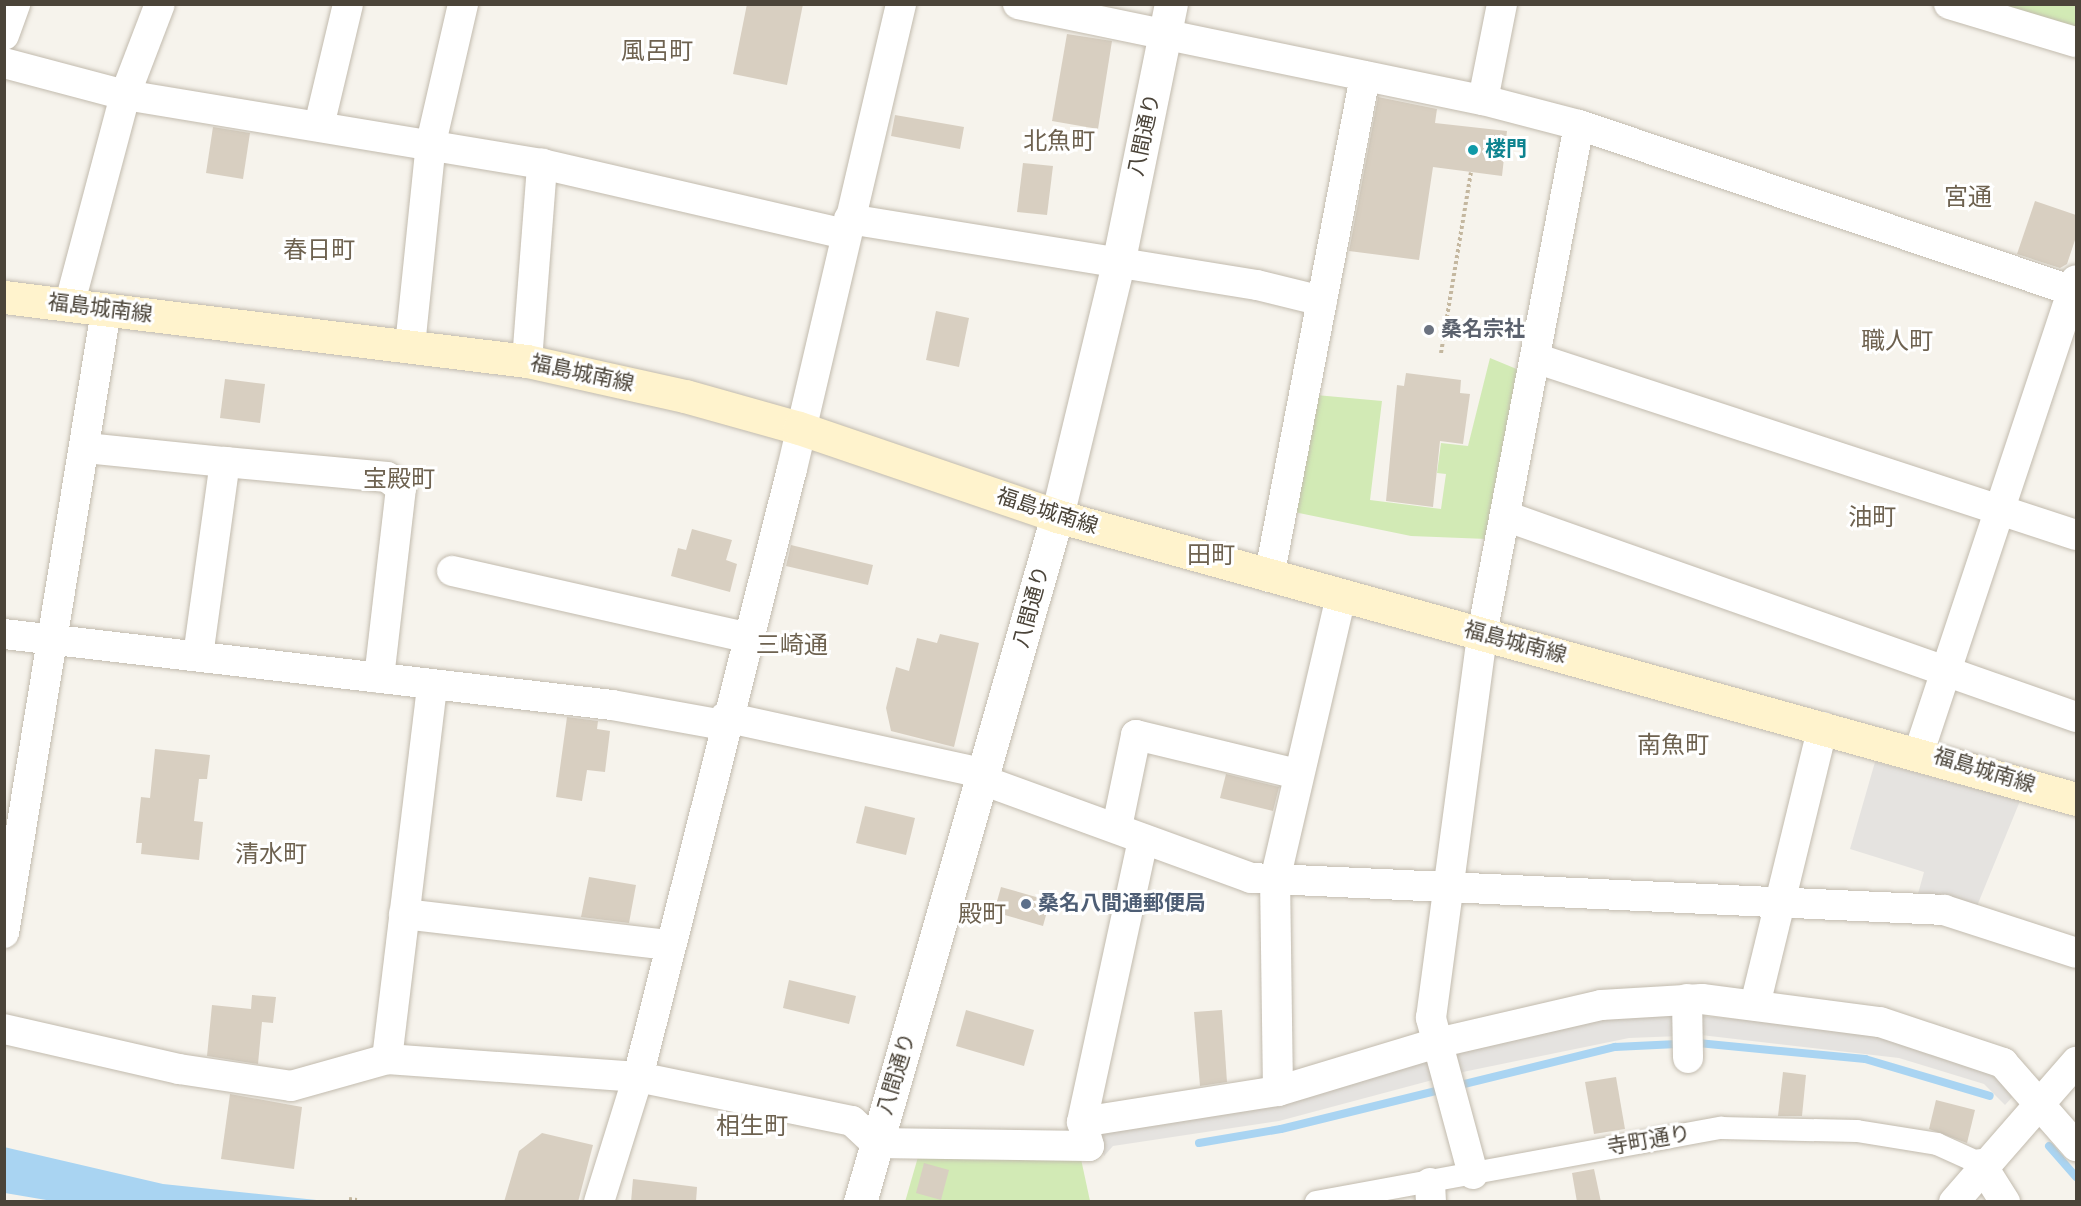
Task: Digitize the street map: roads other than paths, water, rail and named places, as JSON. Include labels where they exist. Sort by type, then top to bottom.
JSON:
[{"type":"main road","name":"福島城南線","points":[[4,297],[527,361],[799,428],[1057,516],[1269,578],[1919,752],[2076,799]]},
{"type":"street","points":[[4,35],[15,4]]},
{"type":"street","points":[[69,306],[124,95],[160,4]]},
{"type":"street","points":[[319,126],[348,4]]},
{"type":"street","points":[[410,346],[430,143],[463,4]]},
{"type":"street","points":[[599,1202],[638,1077],[724,721],[799,428],[901,4]]},
{"type":"street","points":[[1018,4],[1168,19],[1365,76],[1483,100],[1579,125],[2075,288],[2003,509],[1919,752]]},
{"type":"street","points":[[1483,100],[1502,4]]},
{"type":"street","points":[[1949,4],[2076,42]]},
{"type":"street","name":"八間通り","points":[[860,1202],[986,777],[1057,516],[1118,264],[1168,19]]},
{"type":"street","points":[[4,63],[124,95],[430,143],[848,226],[1118,264],[1322,301]]},
{"type":"street","points":[[1269,578],[1365,76]]},
{"type":"street","points":[[1473,1174],[1458,1108],[1431,1018],[1446,887],[1482,634],[1508,517],[1579,125]]},
{"type":"street","points":[[527,361],[542,164]]},
{"type":"street","points":[[4,933],[86,448],[106,310]]},
{"type":"street","points":[[1538,359],[2003,509],[2076,535]]},
{"type":"street","points":[[86,448],[387,477],[401,488],[380,678]]},
{"type":"street","points":[[198,656],[225,462]]},
{"type":"street","points":[[1508,517],[2076,717]]},
{"type":"street","points":[[452,571],[746,637]]},
{"type":"street","points":[[1278,1091],[1275,880],[1297,774],[1341,597]]},
{"type":"street","points":[[4,634],[612,705],[724,721],[986,777],[1117,827],[1143,840],[1275,880],[1779,905],[1944,909],[2076,953]]},
{"type":"street","points":[[387,1059],[432,685]]},
{"type":"street","points":[[1755,1005],[1823,728]]},
{"type":"street","points":[[1117,827],[1136,735],[1297,774]]},
{"type":"street","points":[[4,1029],[179,1069],[291,1086],[387,1059],[638,1077],[852,1121],[876,1143],[1089,1146],[1082,1122],[1143,840]]},
{"type":"street","points":[[404,914],[669,945]]},
{"type":"street","points":[[1082,1122],[1278,1091],[1601,1005],[1687,999],[1755,1005],[1880,1022],[2003,1063],[2041,1101],[2076,1146]]},
{"type":"street","points":[[1687,999],[1688,1046]]},
{"type":"street","points":[[1954,1202],[1981,1164],[2076,1062]]},
{"type":"street","name":"寺町通り","points":[[1316,1202],[1431,1192],[1473,1174],[1721,1128],[1857,1131],[1937,1144],[1981,1164]]},
{"type":"street","points":[[1981,1164],[2005,1202]]},
{"type":"water","points":[[4,1147],[163,1184],[326,1201],[58,1202],[5,1193]]},
{"type":"waterway","points":[[1199,1143],[1281,1129],[1615,1047],[1698,1043],[1865,1059],[1990,1096]]},
{"type":"waterway","points":[[2049,1146],[2076,1177]]},
{"type":"place","name":"楼門","points":[[1473,150]]},
{"type":"place","name":"桑名宗社","points":[[1429,330]]},
{"type":"place","name":"桑名八間通郵便局","points":[[1026,904]]},
{"type":"district","name":"風呂町","points":[[657,52]]},
{"type":"district","name":"北魚町","points":[[1059,142]]},
{"type":"district","name":"宮通","points":[[1968,198]]},
{"type":"district","name":"春日町","points":[[319,251]]},
{"type":"district","name":"職人町","points":[[1897,342]]},
{"type":"district","name":"宝殿町","points":[[399,480]]},
{"type":"district","name":"油町","points":[[1872,518]]},
{"type":"district","name":"田町","points":[[1211,556]]},
{"type":"district","name":"三崎通","points":[[792,646]]},
{"type":"district","name":"南魚町","points":[[1673,746]]},
{"type":"district","name":"清水町","points":[[271,855]]},
{"type":"district","name":"殿町","points":[[982,915]]},
{"type":"district","name":"相生町","points":[[752,1127]]}]
